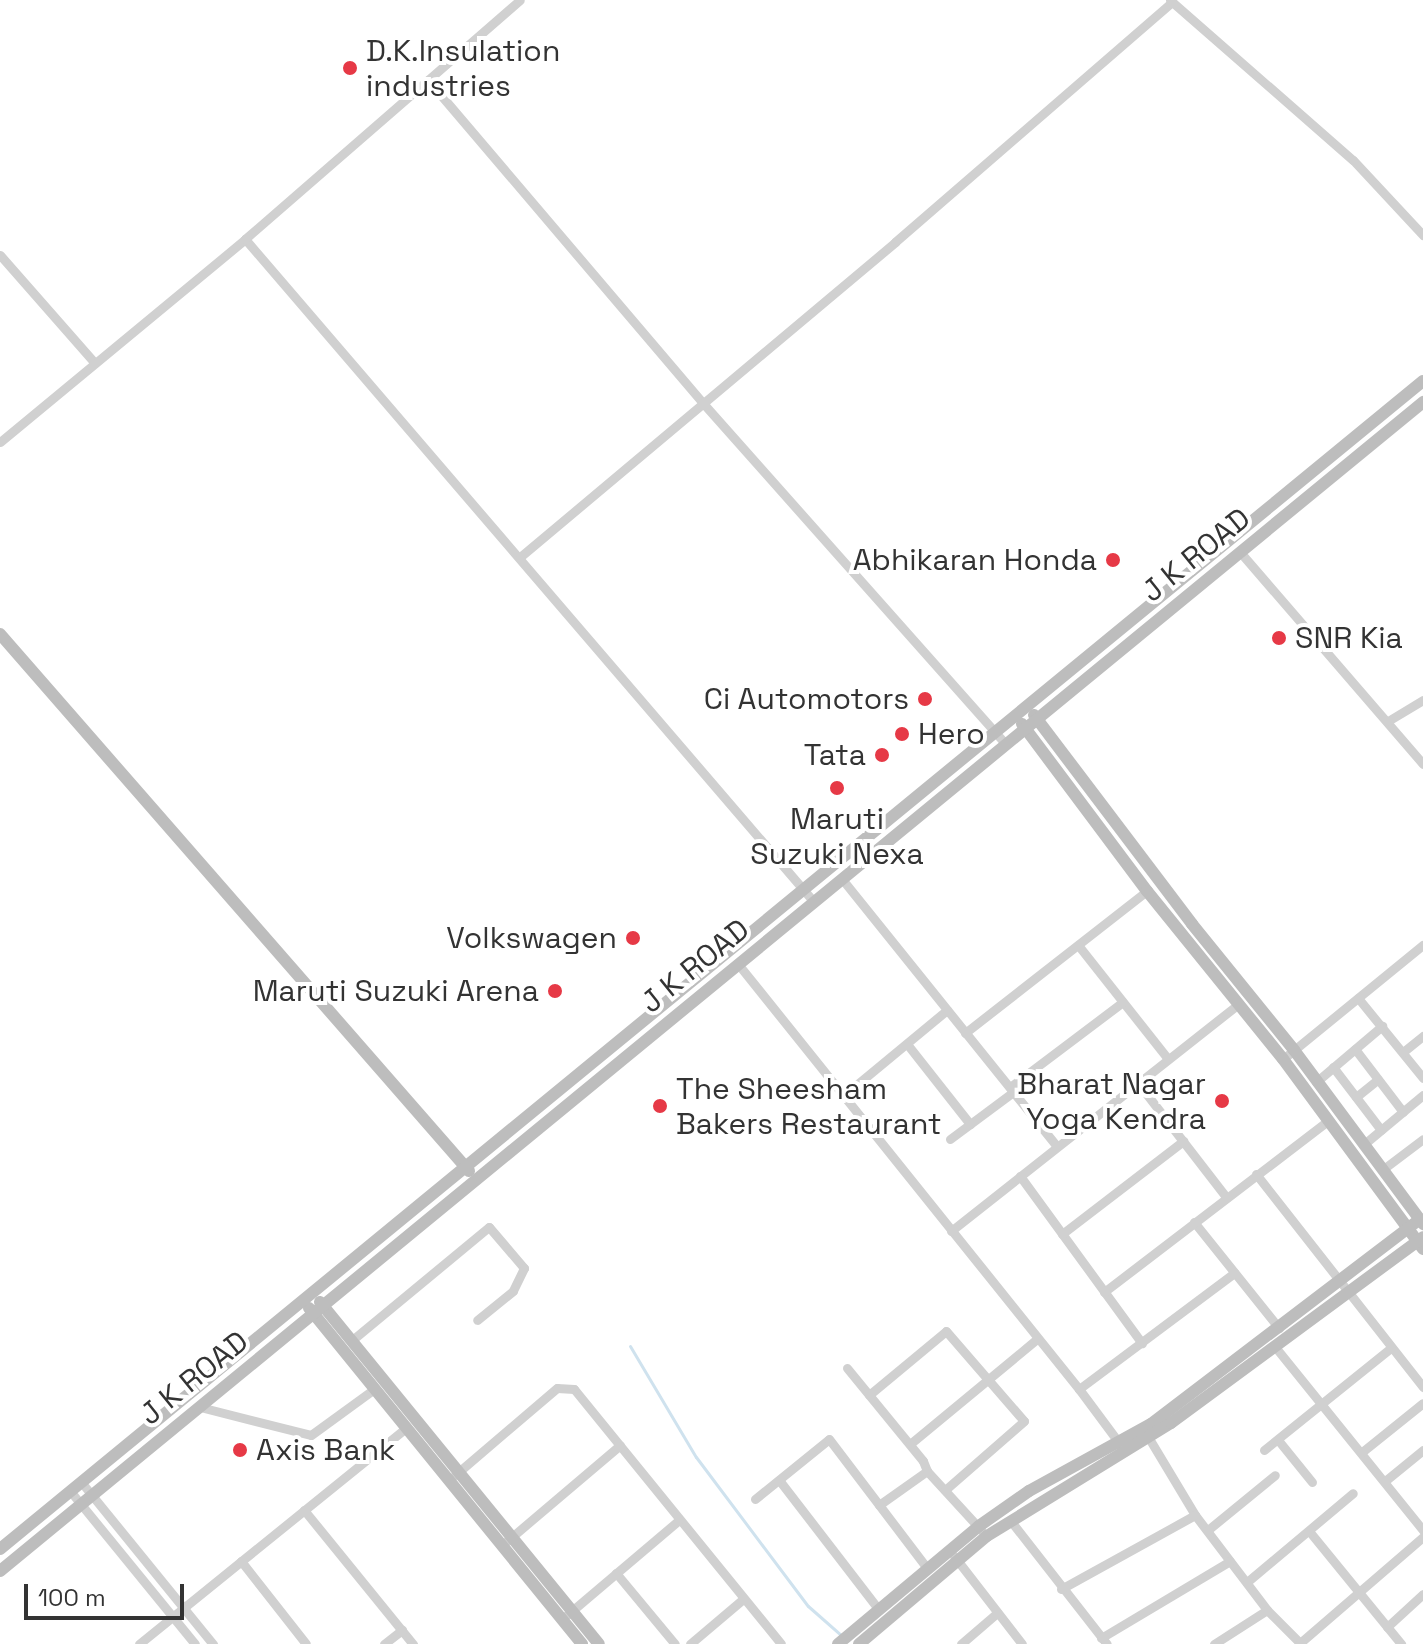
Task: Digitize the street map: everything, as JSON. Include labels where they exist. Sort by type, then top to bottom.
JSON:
[{"type":"street","points":[[0,442],[245,239],[520,0]]},
{"type":"street","points":[[520,557],[895,242],[1171,1],[1353,160],[1423,235]]},
{"type":"street","points":[[428,80],[702,402],[1006,744]]},
{"type":"street","points":[[245,239],[814,902]]},
{"type":"street","points":[[0,255],[94,362]]},
{"type":"street","name":"J K ROAD","points":[[0,1549],[1423,381]]},
{"type":"street","name":"J K ROAD","points":[[0,1571],[1423,402]]},
{"type":"street","points":[[1221,547],[1236,556],[1388,721],[1423,764]]},
{"type":"street","points":[[0,634],[476,1180]]},
{"type":"street","points":[[1388,721],[1423,700]]},
{"type":"street","points":[[1027,706],[1192,924],[1294,1050],[1421,1222],[1407,1229],[1146,1433]]},
{"type":"street","points":[[859,1644],[953,1554],[1029,1491],[1146,1433],[1276,1348],[1421,1243],[1326,1122],[1283,1059],[1147,891],[1015,716]]},
{"type":"street","points":[[842,879],[1057,1146]]},
{"type":"street","points":[[965,1033],[1147,891]]},
{"type":"street","points":[[1078,945],[1168,1059]]},
{"type":"street","points":[[1283,1059],[1423,945]]},
{"type":"street","points":[[738,964],[1079,1389],[1121,1446]]},
{"type":"street","points":[[1358,998],[1423,1078]]},
{"type":"street","points":[[950,1139],[1123,1002]]},
{"type":"street","points":[[951,1231],[1238,1004]]},
{"type":"street","points":[[843,1096],[947,1010]]},
{"type":"street","points":[[1316,1082],[1382,1026]]},
{"type":"street","points":[[1403,1052],[1423,1036]]},
{"type":"street","points":[[907,1044],[970,1124]]},
{"type":"street","points":[[1355,1049],[1403,1112]]},
{"type":"street","points":[[1333,1067],[1381,1130]]},
{"type":"street","points":[[1356,1097],[1378,1079]]},
{"type":"street","points":[[1138,1083],[1227,1198]]},
{"type":"street","points":[[1363,1145],[1423,1095]]},
{"type":"street","points":[[1104,1292],[1326,1122]]},
{"type":"street","points":[[1382,1170],[1423,1139]]},
{"type":"street","points":[[1062,1234],[1183,1141]]},
{"type":"street","points":[[1256,1174],[1423,1387]]},
{"type":"street","points":[[1020,1176],[1142,1343]]},
{"type":"street","points":[[1194,1222],[1279,1328]]},
{"type":"street","points":[[351,1341],[489,1227],[524,1268],[513,1291],[477,1320]]},
{"type":"street","points":[[1079,1389],[1234,1273]]},
{"type":"street","points":[[308,1297],[374,1389],[406,1428],[454,1477]]},
{"type":"street","points":[[318,1310],[351,1341],[454,1477],[567,1615],[599,1644]]},
{"type":"street","points":[[869,1395],[946,1331],[1024,1421],[945,1490]]},
{"type":"street","points":[[910,1444],[1037,1339]]},
{"type":"street","points":[[1276,1348],[1423,1530]]},
{"type":"street","points":[[1264,1450],[1391,1348]]},
{"type":"street","points":[[847,1368],[910,1444],[927,1471],[983,1531]]},
{"type":"street","points":[[454,1477],[557,1388],[565,1386],[574,1389],[781,1644]]},
{"type":"street","points":[[200,1407],[311,1435],[374,1389]]},
{"type":"street","points":[[1362,1452],[1423,1403]]},
{"type":"street","points":[[139,1644],[406,1428]]},
{"type":"street","points":[[1146,1433],[1195,1515],[1209,1529],[1267,1610],[1301,1643],[1423,1537]]},
{"type":"street","points":[[755,1499],[829,1439],[927,1568]]},
{"type":"street","points":[[1278,1440],[1312,1482]]},
{"type":"street","points":[[506,1541],[620,1445]]},
{"type":"street","points":[[983,1531],[1010,1520],[1121,1446]]},
{"type":"street","points":[[1385,1481],[1423,1450]]},
{"type":"street","points":[[879,1505],[927,1471]]},
{"type":"street","points":[[1209,1529],[1275,1475]]},
{"type":"street","points":[[779,1480],[879,1610]]},
{"type":"street","points":[[82,1483],[213,1644]]},
{"type":"street","points":[[71,1492],[195,1644]]},
{"type":"street","points":[[1247,1582],[1353,1493]]},
{"type":"street","points":[[304,1510],[413,1644]]},
{"type":"street","points":[[1061,1589],[1195,1515]]},
{"type":"street","points":[[567,1615],[679,1520]]},
{"type":"street","points":[[1010,1520],[1104,1641],[1230,1561]]},
{"type":"street","points":[[1309,1531],[1401,1644]]},
{"type":"street","points":[[838,1644],[927,1568],[953,1554]]},
{"type":"street","points":[[953,1554],[1022,1644]]},
{"type":"street","points":[[241,1561],[306,1644]]},
{"type":"street","points":[[616,1573],[675,1644]]},
{"type":"street","points":[[1387,1627],[1423,1594]]},
{"type":"street","points":[[690,1644],[743,1599]]},
{"type":"street","points":[[1214,1644],[1267,1610]]},
{"type":"street","points":[[961,1644],[997,1613]]},
{"type":"street","points":[[567,1615],[582,1644]]},
{"type":"street","points":[[384,1644],[402,1630]]},
{"type":"waterway","points":[[630,1346],[696,1457],[808,1606],[841,1635]]},
{"type":"place","name":"D.K.Insulation industries","points":[[350,68]]},
{"type":"place","name":"Abhikaran Honda","points":[[1113,560]]},
{"type":"place","name":"SNR Kia","points":[[1279,638]]},
{"type":"place","name":"Ci Automotors","points":[[925,699]]},
{"type":"place","name":"Hero","points":[[902,734]]},
{"type":"place","name":"Tata","points":[[882,755]]},
{"type":"place","name":"Maruti Suzuki Nexa","points":[[837,788]]},
{"type":"place","name":"Volkswagen","points":[[633,938]]},
{"type":"place","name":"Maruti Suzuki Arena","points":[[555,991]]},
{"type":"place","name":"Bharat Nagar Yoga Kendra","points":[[1222,1101]]},
{"type":"place","name":"The Sheesham Bakers Restaurant","points":[[660,1106]]},
{"type":"place","name":"Axis Bank","points":[[240,1450]]}]
